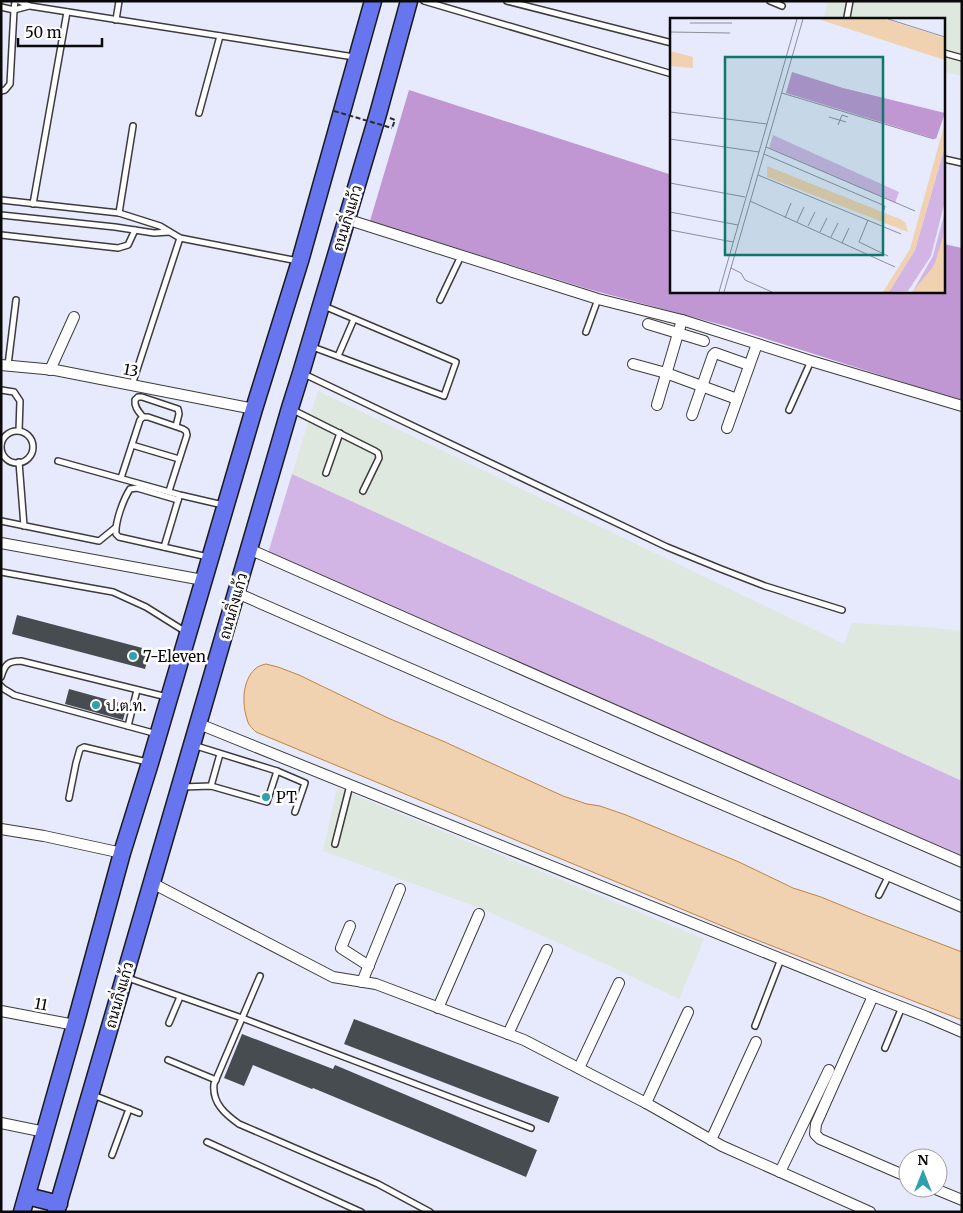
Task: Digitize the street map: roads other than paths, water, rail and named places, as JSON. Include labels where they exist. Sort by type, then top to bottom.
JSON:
[{"type":"main road","points":[[22,1212],[122,853],[300,261],[373,1]]},
{"type":"main road","name":"ถนนกิ่งแก้ว","points":[[58,1208],[290,408],[378,114],[409,1]]},
{"type":"main road","points":[[26,1196],[58,1208]]},
{"type":"street","points":[[346,220],[598,299],[682,320],[962,406]]},
{"type":"street","points":[[50,370],[74,317]]},
{"type":"street","points":[[656,405],[682,320]]},
{"type":"street","points":[[648,324],[704,341]]},
{"type":"street","points":[[727,428],[756,344]]},
{"type":"street","points":[[692,415],[715,353],[749,365]]},
{"type":"street","points":[[633,364],[702,385],[737,399]]},
{"type":"street","name":"13","points":[[5,365],[50,370],[254,409]]},
{"type":"street","points":[[1,543],[203,580]]},
{"type":"street","points":[[249,549],[962,862]]},
{"type":"street","points":[[237,593],[962,907]]},
{"type":"street","points":[[199,724],[962,1032]]},
{"type":"street","points":[[1,829],[122,853]]},
{"type":"street","points":[[152,883],[333,978],[376,984],[524,1040],[646,1103],[722,1146],[870,1212]]},
{"type":"street","points":[[362,982],[400,889]]},
{"type":"street","points":[[438,1008],[479,914]]},
{"type":"street","points":[[350,926],[341,948],[369,966]]},
{"type":"street","points":[[508,1034],[547,950]]},
{"type":"street","points":[[579,1068],[619,983]]},
{"type":"street","points":[[873,996],[816,1124],[815,1134],[820,1139],[898,1173]]},
{"type":"street","name":"11","points":[[1,1012],[75,1025]]},
{"type":"street","points":[[646,1103],[688,1012]]},
{"type":"street","points":[[711,1140],[756,1042]]},
{"type":"street","points":[[780,1172],[829,1070]]},
{"type":"street","points":[[1,1123],[45,1132]]},
{"type":"street","points":[[948,1194],[962,1200]]},
{"type":"lane","points":[[1,91],[5,90],[10,84],[14,10],[17,1],[30,6],[357,58]]},
{"type":"lane","points":[[116,20],[119,1]]},
{"type":"lane","points":[[424,1],[670,73]]},
{"type":"lane","points":[[507,1],[670,42]]},
{"type":"lane","points":[[770,1],[782,6]]},
{"type":"lane","points":[[848,18],[850,1]]},
{"type":"lane","points":[[1,7],[14,10],[30,6]]},
{"type":"lane","points":[[33,204],[67,12]]},
{"type":"lane","points":[[199,114],[220,36]]},
{"type":"lane","points":[[946,54],[962,58]]},
{"type":"lane","points":[[119,214],[132,126]]},
{"type":"lane","points":[[946,159],[962,163]]},
{"type":"lane","points":[[1,200],[119,214],[160,226],[180,238],[300,261]]},
{"type":"lane","points":[[1,215],[154,233],[170,232]]},
{"type":"lane","points":[[1,235],[118,248],[128,245],[135,230]]},
{"type":"lane","points":[[132,386],[180,238]]},
{"type":"lane","points":[[440,300],[461,256]]},
{"type":"lane","points":[[586,332],[598,299]]},
{"type":"lane","points":[[5,365],[16,300]]},
{"type":"lane","points":[[310,346],[444,396],[456,362],[321,305]]},
{"type":"lane","points":[[338,356],[354,319]]},
{"type":"lane","points":[[790,410],[811,361]]},
{"type":"lane","points":[[302,373],[667,547],[765,586],[842,610]]},
{"type":"lane","points":[[1,390],[14,392],[20,401],[19,431]]},
{"type":"lane","points":[[142,417],[134,403],[138,398],[178,409],[180,414],[176,426]]},
{"type":"lane","points":[[290,408],[378,453],[379,458],[363,491]]},
{"type":"lane","points":[[142,417],[148,417],[186,431],[187,435],[169,491]]},
{"type":"lane","points":[[121,478],[142,417]]},
{"type":"lane","points":[[19,431],[27,434],[33,448],[28,458],[19,462],[14,462],[5,457],[2,447],[2,442],[8,434],[19,431]]},
{"type":"lane","points":[[326,473],[340,433]]},
{"type":"lane","points":[[132,444],[179,459]]},
{"type":"lane","points":[[58,461],[169,491],[179,498]]},
{"type":"lane","points":[[19,462],[24,526]]},
{"type":"lane","points":[[210,558],[119,537],[116,534],[115,528],[126,495],[130,489],[136,488],[226,506]]},
{"type":"lane","points":[[164,547],[179,498]]},
{"type":"lane","points":[[1,521],[99,541],[115,528]]},
{"type":"lane","points":[[1,572],[113,592],[146,607],[188,633]]},
{"type":"lane","points":[[1,677],[6,665],[10,662],[21,661],[169,698]]},
{"type":"lane","points":[[1,686],[14,695],[158,734]]},
{"type":"lane","points":[[128,726],[137,690]]},
{"type":"lane","points":[[193,744],[278,771],[305,783],[295,812]]},
{"type":"lane","points":[[69,798],[80,749],[84,748],[150,763]]},
{"type":"lane","points":[[211,786],[220,754]]},
{"type":"lane","points":[[181,787],[211,786],[267,802],[278,771]]},
{"type":"lane","points":[[335,844],[350,785]]},
{"type":"lane","points":[[879,895],[888,875]]},
{"type":"lane","points":[[755,1026],[782,959]]},
{"type":"lane","points":[[260,976],[216,1080],[214,1094],[218,1105],[239,1124],[378,1184],[430,1212]]},
{"type":"lane","points":[[125,978],[242,1018],[531,1128]]},
{"type":"lane","points":[[169,1023],[180,997]]},
{"type":"lane","points":[[885,1048],[902,1007]]},
{"type":"lane","points":[[168,1060],[216,1080]]},
{"type":"lane","points":[[91,1094],[139,1113]]},
{"type":"lane","points":[[112,1155],[129,1108]]},
{"type":"lane","points":[[207,1142],[361,1212]]},
{"type":"place","name":"7-Eleven","points":[[133,656]]},
{"type":"place","name":"ป.ต.ท.","points":[[96,705]]},
{"type":"place","name":"PT","points":[[266,797]]}]
